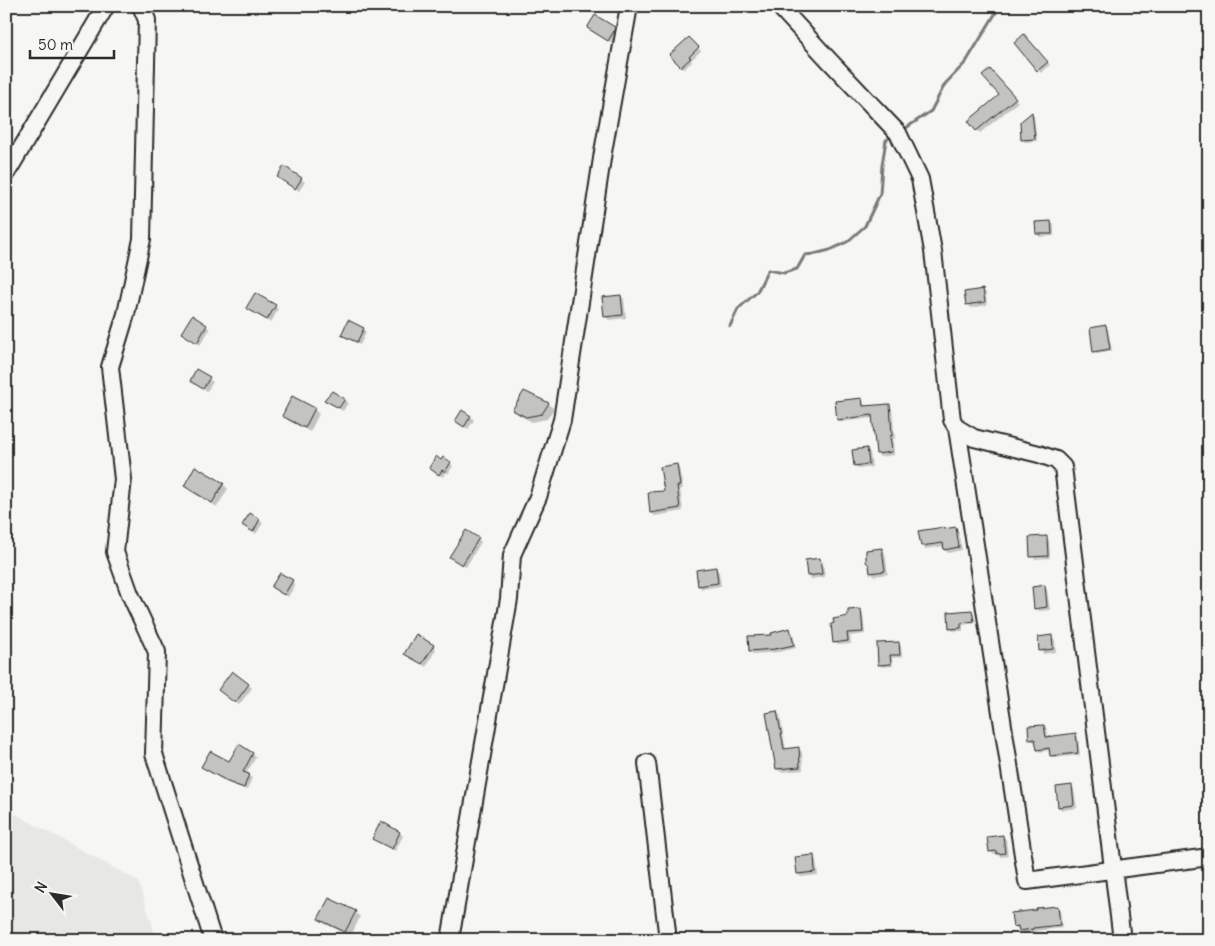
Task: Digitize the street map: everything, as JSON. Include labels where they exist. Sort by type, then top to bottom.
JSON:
[{"type":"street","points":[[6,174],[106,6]]},
{"type":"street","points":[[141,6],[147,20],[142,239],[126,314],[110,367],[122,479],[115,552],[130,594],[157,652],[154,754],[213,940]]},
{"type":"street","points":[[450,940],[509,599],[512,555],[538,497],[562,420],[603,152],[630,6]]},
{"type":"street","points":[[779,6],[898,133],[920,179],[932,251],[952,420],[957,428],[1027,881],[1209,857]]},
{"type":"street","points":[[957,428],[974,438],[1056,460],[1063,467],[1122,940]]},
{"type":"street","points":[[647,763],[668,940]]},
{"type":"shaded area","points":[[6,809],[138,881],[157,940],[6,940]]},
{"type":"building","points":[[595,15],[615,27],[608,41],[587,28]]},
{"type":"building","points":[[1024,34],[1048,62],[1037,71],[1014,43]]},
{"type":"building","points":[[689,37],[699,47],[681,67],[669,55]]},
{"type":"building","points":[[990,69],[1016,98],[976,131],[968,121],[999,95],[982,76]]},
{"type":"building","points":[[1032,112],[1035,139],[1021,140],[1020,122]]},
{"type":"building","points":[[284,166],[302,178],[295,189],[277,177]]},
{"type":"building","points":[[1051,221],[1052,234],[1036,234],[1035,222]]},
{"type":"building","points":[[983,289],[985,302],[966,305],[964,292]]},
{"type":"building","points":[[255,293],[276,305],[267,320],[246,308]]},
{"type":"building","points":[[621,295],[623,315],[604,317],[602,297]]},
{"type":"building","points":[[192,315],[207,325],[197,343],[181,333]]},
{"type":"building","points":[[348,320],[364,328],[357,342],[341,335]]},
{"type":"building","points":[[1106,325],[1110,349],[1093,352],[1090,328]]},
{"type":"building","points":[[196,369],[210,377],[203,389],[190,381]]},
{"type":"building","points":[[332,391],[345,399],[339,408],[324,400]]},
{"type":"building","points":[[524,391],[549,403],[542,414],[526,417],[512,410]]},
{"type":"building","points":[[292,396],[315,408],[305,428],[282,416]]},
{"type":"building","points":[[862,398],[863,406],[890,404],[892,452],[876,454],[872,415],[837,420],[835,401]]},
{"type":"building","points":[[462,410],[471,416],[464,427],[455,421]]},
{"type":"building","points":[[867,448],[869,464],[854,466],[852,450]]},
{"type":"building","points":[[436,456],[441,460],[443,457],[451,462],[445,472],[442,470],[439,475],[429,468]]},
{"type":"building","points":[[677,464],[680,508],[650,513],[648,492],[664,491],[660,467]]},
{"type":"building","points":[[195,466],[224,483],[212,503],[184,486]]},
{"type":"building","points":[[250,513],[260,519],[253,532],[242,525]]},
{"type":"building","points":[[944,527],[944,529],[956,527],[959,547],[944,550],[943,543],[921,546],[918,531]]},
{"type":"building","points":[[466,530],[479,538],[462,565],[449,557]]},
{"type":"building","points":[[1047,536],[1048,556],[1030,557],[1029,537]]},
{"type":"building","points":[[882,548],[885,571],[870,573],[869,565],[866,562],[866,550]]},
{"type":"building","points":[[820,558],[822,574],[807,576],[805,560]]},
{"type":"building","points":[[716,567],[718,583],[698,586],[696,570]]},
{"type":"building","points":[[280,573],[293,580],[284,595],[271,587]]},
{"type":"building","points":[[1045,585],[1047,607],[1034,609],[1032,587]]},
{"type":"building","points":[[861,609],[863,632],[847,633],[848,641],[833,643],[831,624],[834,623],[833,619],[848,616],[848,610]]},
{"type":"building","points":[[972,610],[974,621],[961,623],[961,628],[949,629],[948,612]]},
{"type":"building","points":[[790,628],[794,645],[749,651],[748,636],[772,635],[771,633]]},
{"type":"building","points":[[416,634],[434,645],[422,664],[404,654]]},
{"type":"building","points":[[1052,635],[1053,649],[1039,651],[1038,637]]},
{"type":"building","points":[[899,642],[900,655],[890,655],[891,664],[878,665],[877,643]]},
{"type":"building","points":[[232,671],[249,684],[235,703],[218,690]]},
{"type":"building","points":[[777,711],[784,749],[799,747],[800,767],[776,769],[766,713]]},
{"type":"building","points":[[1044,725],[1046,737],[1076,733],[1078,753],[1050,756],[1049,748],[1037,750],[1035,739],[1029,740],[1028,726]]},
{"type":"building","points":[[239,744],[253,753],[243,772],[249,774],[244,788],[225,781],[201,767],[210,751],[229,761]]},
{"type":"building","points":[[1072,785],[1074,805],[1058,807],[1056,787]]},
{"type":"building","points":[[381,821],[400,832],[392,849],[372,839]]},
{"type":"building","points":[[1003,835],[1005,853],[989,852],[987,837]]},
{"type":"building","points":[[814,855],[815,872],[797,874],[795,857]]},
{"type":"building","points":[[329,898],[356,911],[345,932],[318,919]]},
{"type":"building","points":[[1058,906],[1060,925],[1019,931],[1018,926],[1013,927],[1011,913]]},
{"type":"waterway","points":[[903,130],[931,111],[945,84],[966,62],[1000,6]]},
{"type":"waterway","points":[[730,326],[738,309],[757,292],[768,270],[784,273],[797,269],[805,255],[830,250],[847,242],[865,226],[880,194],[886,140],[894,136]]}]
